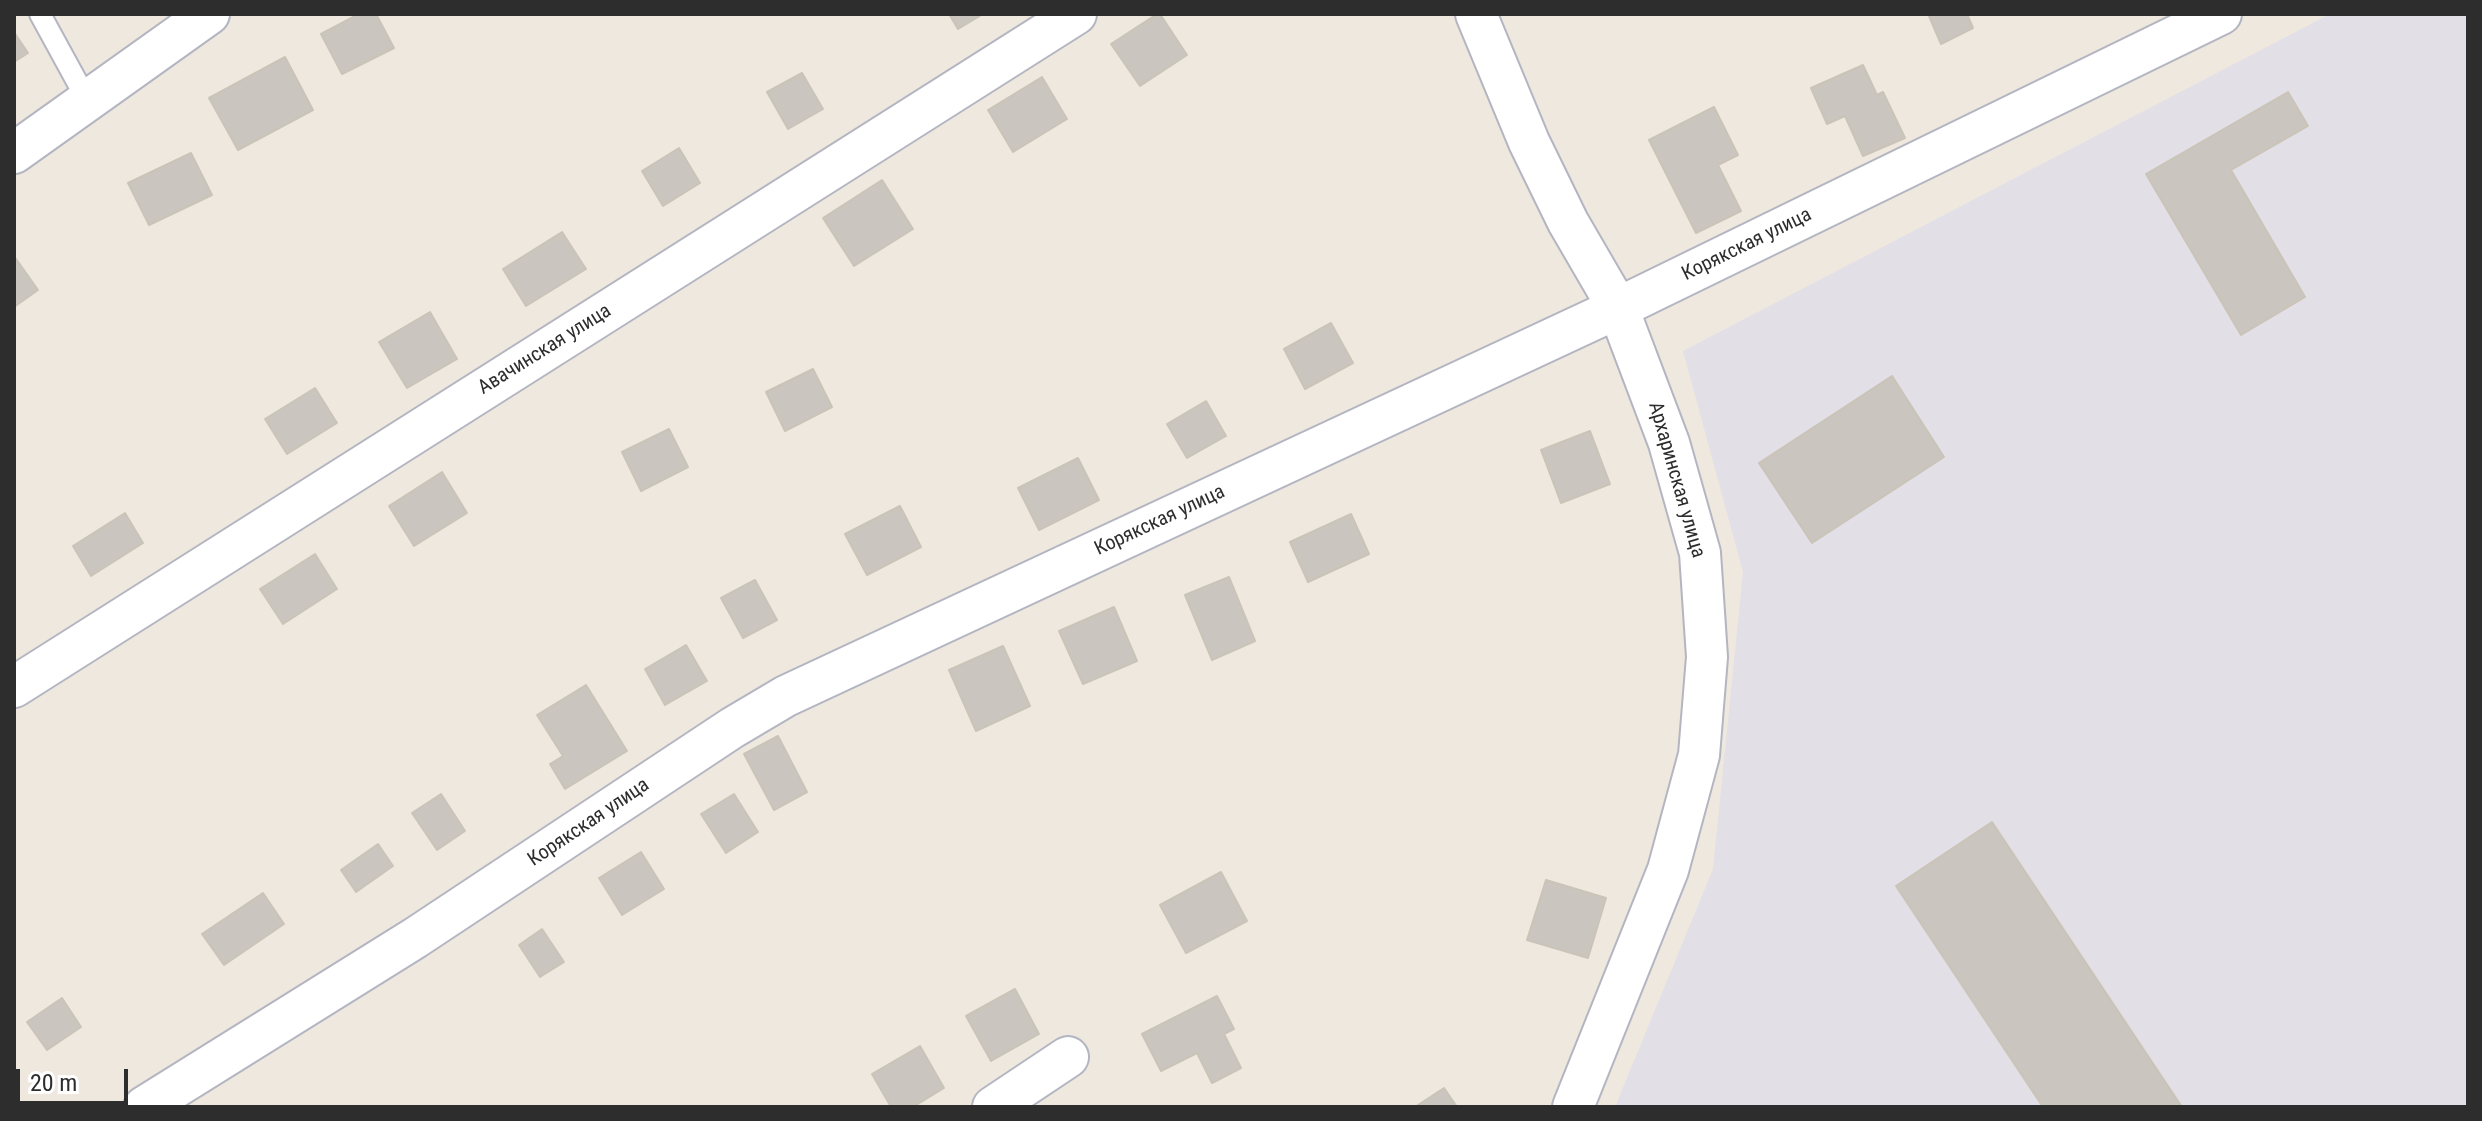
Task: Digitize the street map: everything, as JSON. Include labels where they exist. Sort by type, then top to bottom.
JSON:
[{"type":"street","points":[[14,153],[209,14]]},
{"type":"street","name":"Авачинская улица","points":[[14,687],[1076,14]]},
{"type":"street","name":"Архаринская улица","points":[[1476,14],[1542,169],[1568,222],[1618,308],[1669,443],[1700,553],[1707,657],[1699,755],[1668,870],[1573,1107]]},
{"type":"street","name":"Корякская улица","points":[[144,1107],[402,946],[718,737],[786,696],[1618,308],[2221,14]]},
{"type":"street","points":[[993,1107],[1068,1057]]},
{"type":"lane","points":[[40,14],[87,100]]},
{"type":"shaded area","points":[[2330,14],[2468,14],[2468,1107],[1615,1107],[1713,869],[1743,572],[1683,351]]},
{"type":"building","points":[[359,14],[376,14],[394,48],[342,74],[321,34]]},
{"type":"building","points":[[949,14],[983,14],[958,29]]},
{"type":"building","points":[[1160,14],[1187,55],[1140,86],[1111,44]]},
{"type":"building","points":[[1967,14],[1973,28],[1941,44],[1929,16]]},
{"type":"building","points":[[14,32],[28,53],[14,62]]},
{"type":"building","points":[[285,57],[313,110],[238,150],[209,98]]},
{"type":"building","points":[[1863,65],[1877,95],[1883,92],[1905,138],[1863,156],[1845,116],[1827,124],[1811,88]]},
{"type":"building","points":[[802,73],[823,109],[788,129],[767,92]]},
{"type":"building","points":[[1042,77],[1067,119],[1013,152],[988,110]]},
{"type":"building","points":[[2288,92],[2308,126],[2231,170],[2305,297],[2241,335],[2146,174]]},
{"type":"building","points":[[1714,107],[1738,155],[1718,165],[1741,211],[1696,233],[1649,140]]},
{"type":"building","points":[[679,148],[700,183],[663,206],[642,171]]},
{"type":"building","points":[[191,153],[212,195],[149,225],[128,183]]},
{"type":"building","points":[[882,180],[913,229],[854,266],[823,218]]},
{"type":"building","points":[[562,232],[586,269],[526,306],[503,269]]},
{"type":"building","points":[[14,256],[38,290],[14,307]]},
{"type":"building","points":[[430,312],[457,359],[407,388],[379,342]]},
{"type":"building","points":[[1331,323],[1353,363],[1305,389],[1284,349]]},
{"type":"building","points":[[813,369],[832,407],[785,431],[766,392]]},
{"type":"building","points":[[1892,376],[1944,457],[1812,543],[1759,463]]},
{"type":"building","points":[[315,388],[337,423],[287,454],[265,419]]},
{"type":"building","points":[[1206,401],[1226,436],[1187,458],[1167,424]]},
{"type":"building","points":[[669,429],[688,467],[641,491],[622,452]]},
{"type":"building","points":[[1590,431],[1610,484],[1561,503],[1541,450]]},
{"type":"building","points":[[1078,458],[1099,500],[1039,530],[1018,488]]},
{"type":"building","points":[[442,472],[467,513],[414,546],[389,506]]},
{"type":"building","points":[[900,506],[921,547],[867,575],[845,534]]},
{"type":"building","points":[[125,513],[143,543],[91,576],[73,546]]},
{"type":"building","points":[[1351,514],[1369,554],[1308,582],[1290,542]]},
{"type":"building","points":[[315,554],[337,589],[283,624],[260,589]]},
{"type":"building","points":[[1229,577],[1255,641],[1212,660],[1185,595]]},
{"type":"building","points":[[755,580],[777,620],[743,638],[721,598]]},
{"type":"building","points":[[1114,607],[1137,661],[1083,684],[1059,631]]},
{"type":"building","points":[[686,645],[707,681],[665,705],[645,669]]},
{"type":"building","points":[[1003,646],[1030,706],[976,731],[949,670]]},
{"type":"building","points":[[586,685],[627,751],[565,789],[550,764],[563,756],[537,715]]},
{"type":"building","points":[[778,736],[807,792],[774,810],[744,754]]},
{"type":"building","points":[[441,794],[465,831],[437,850],[412,813]]},
{"type":"building","points":[[734,794],[758,832],[726,853],[701,814]]},
{"type":"building","points":[[1992,822],[2182,1107],[2043,1107],[1896,886]]},
{"type":"building","points":[[378,844],[393,866],[356,892],[341,870]]},
{"type":"building","points":[[641,852],[664,889],[622,915],[599,878]]},
{"type":"building","points":[[1221,872],[1247,921],[1186,953],[1160,905]]},
{"type":"building","points":[[1546,880],[1606,898],[1588,958],[1527,940]]},
{"type":"building","points":[[263,893],[284,924],[224,965],[202,934]]},
{"type":"building","points":[[542,929],[564,962],[540,977],[519,945]]},
{"type":"building","points":[[1015,989],[1039,1034],[991,1061],[966,1016]]},
{"type":"building","points":[[1217,996],[1234,1029],[1224,1034],[1241,1068],[1212,1083],[1197,1053],[1161,1071],[1142,1034]]},
{"type":"building","points":[[62,998],[81,1027],[47,1050],[27,1022]]},
{"type":"building","points":[[920,1046],[944,1088],[913,1107],[891,1107],[872,1074]]},
{"type":"building","points":[[1444,1088],[1457,1107],[1415,1107]]}]
